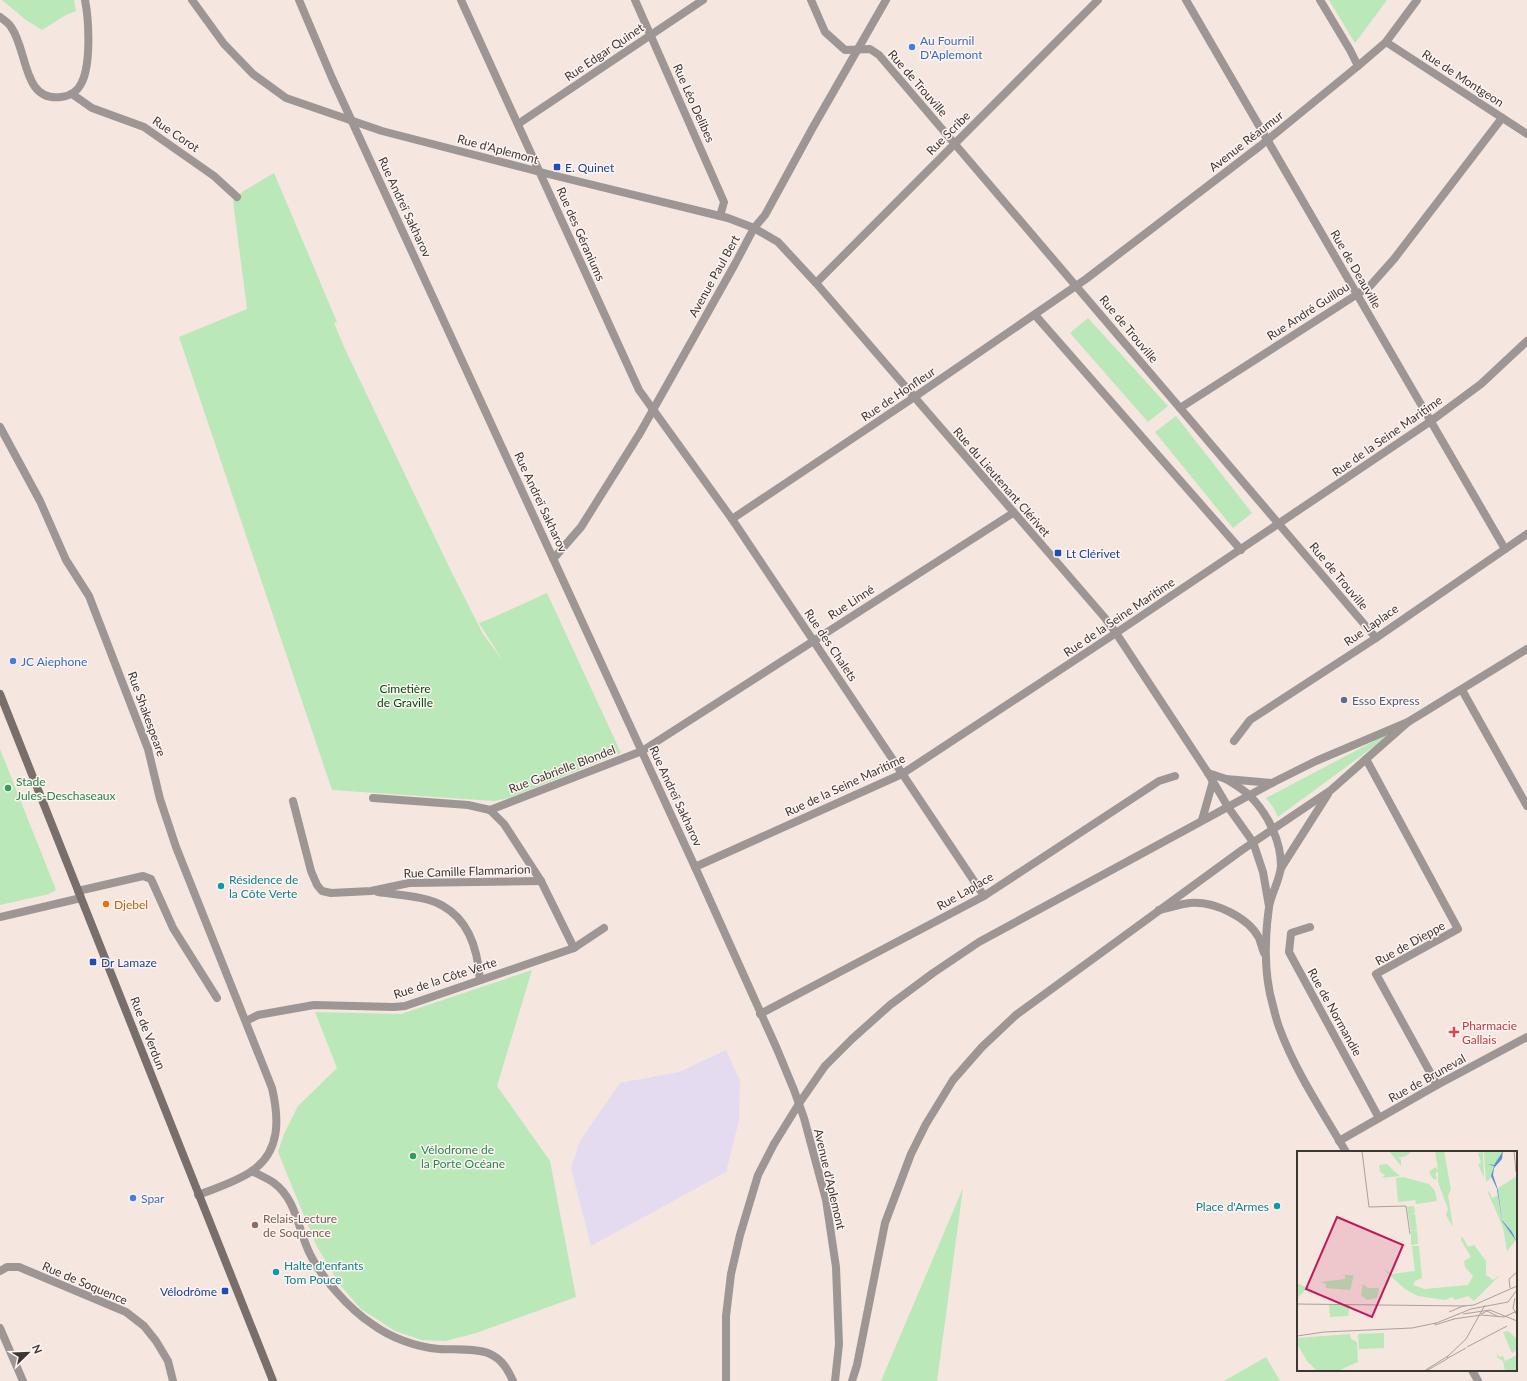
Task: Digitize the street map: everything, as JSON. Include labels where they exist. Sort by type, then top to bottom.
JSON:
[{"type":"main road","name":"Rue de Verdun","points":[[0,694],[273,1381]]},
{"type":"street","points":[[0,17],[11,27],[22,50],[30,80],[37,92],[55,98],[72,94],[79,88],[84,76],[88,60],[87,10],[85,0]]},
{"type":"street","name":"Rue d'Aplemont","points":[[192,0],[224,44],[253,74],[286,98],[352,122],[390,133],[540,172],[720,216],[754,228]]},
{"type":"street","name":"Rue Andreï Sakharov","points":[[299,0],[352,122],[554,558],[695,867],[760,1014]]},
{"type":"street","name":"Rue des Géraniums","points":[[461,0],[639,390],[654,410]]},
{"type":"street","name":"Rue Léo Delibes","points":[[635,0],[724,202],[720,216]]},
{"type":"street","name":"Rue Edgar Quinet","points":[[518,124],[703,0]]},
{"type":"street","name":"Rue de Trouville","points":[[811,0],[825,32],[845,50],[870,49],[879,55],[1376,638]]},
{"type":"street","name":"Avenue Paul Bert","points":[[554,558],[581,527],[654,410],[754,228],[766,215],[886,0]]},
{"type":"street","name":"Rue Scribe","points":[[816,283],[1098,0]]},
{"type":"street","name":"Rue de Deauville","points":[[1186,0],[1505,549]]},
{"type":"street","points":[[1320,0],[1358,66]]},
{"type":"street","name":"Avenue Réaumur","points":[[1076,287],[1267,140],[1358,66],[1386,42],[1417,0]]},
{"type":"street","name":"Rue de Montgeon","points":[[1386,42],[1527,134]]},
{"type":"street","name":"Rue Corot","points":[[72,94],[92,108],[144,127],[214,176],[237,197]]},
{"type":"street","name":"Rue André Guillou","points":[[1180,408],[1370,286],[1394,259],[1502,118]]},
{"type":"street","name":"Rue du Lieutenant Clérivet","points":[[754,228],[778,242],[816,283],[1105,618],[1208,773],[1228,807],[1253,842],[1263,872],[1269,906]]},
{"type":"street","name":"Rue de Honfleur","points":[[732,519],[914,398],[1076,287]]},
{"type":"street","points":[[1035,315],[1241,550]]},
{"type":"street","name":"Rue de la Seine Maritime","points":[[695,867],[902,774],[1116,634],[1431,421],[1481,384],[1527,341]]},
{"type":"street","name":"Rue des Chalets","points":[[654,410],[732,519],[984,896]]},
{"type":"street","name":"Rue Shakespeare","points":[[0,427],[40,501],[66,560],[89,596],[148,749],[160,799],[176,847],[246,1021]]},
{"type":"street","name":"Rue Linné","points":[[642,751],[1014,513]]},
{"type":"street","name":"Rue Laplace","points":[[1234,741],[1250,720],[1376,638],[1412,611],[1527,534]]},
{"type":"street","points":[[726,1381],[726,1316],[731,1274],[740,1235],[758,1175],[774,1144],[800,1102],[826,1066],[852,1039],[890,1004],[973,946],[1272,783],[1316,761],[1408,722],[1527,649]]},
{"type":"street","points":[[1462,690],[1527,806]]},
{"type":"street","points":[[852,1381],[857,1365],[885,1223],[911,1154],[926,1124],[953,1080],[982,1047],[1016,1015],[1253,842],[1331,790],[1408,722]]},
{"type":"street","name":"Rue Gabrielle Blondel","points":[[490,810],[642,751]]},
{"type":"street","name":"Rue de Dieppe","points":[[1366,759],[1458,930],[1376,974],[1437,1086]]},
{"type":"street","points":[[1208,773],[1226,778],[1272,783]]},
{"type":"street","name":"Rue Laplace","points":[[760,1014],[984,896],[1159,781],[1175,776]]},
{"type":"street","points":[[1226,778],[1250,795],[1264,812],[1273,829],[1279,848],[1281,868]]},
{"type":"street","points":[[1202,820],[1213,781]]},
{"type":"street","points":[[1331,790],[1281,868],[1269,906],[1265,958],[1270,994],[1278,1025],[1296,1066],[1345,1151]]},
{"type":"street","points":[[373,798],[468,805],[490,810],[504,824],[541,881],[574,948]]},
{"type":"street","name":"Rue Camille Flammarion","points":[[293,801],[311,871],[317,885],[322,891],[330,893],[371,891],[409,883],[541,881]]},
{"type":"street","points":[[0,917],[143,876],[151,879],[173,928],[216,998]]},
{"type":"street","points":[[371,891],[426,900],[443,906],[455,915],[473,941],[478,962],[480,980]]},
{"type":"street","points":[[1159,910],[1190,903],[1209,904],[1221,908],[1241,918],[1247,924],[1259,938],[1265,958]]},
{"type":"street","name":"Rue de Normandie","points":[[1310,927],[1291,933],[1289,952],[1379,1118]]},
{"type":"street","name":"Rue de la Côte Verte","points":[[246,1021],[258,1015],[314,1005],[405,1006],[574,948],[604,928]]},
{"type":"street","name":"Avenue d'Aplemont","points":[[760,1014],[777,1049],[804,1118],[826,1200],[836,1267],[839,1344],[835,1381]]},
{"type":"street","points":[[198,1195],[240,1178],[252,1171],[266,1157],[274,1142],[278,1123],[272,1088],[246,1021]]},
{"type":"street","name":"Rue de Bruneval","points":[[1339,1141],[1527,1037]]},
{"type":"street","points":[[252,1171],[274,1183],[283,1192],[292,1206],[308,1251],[317,1268],[344,1300],[370,1324],[399,1339],[432,1348],[490,1353],[501,1360],[513,1381]]},
{"type":"street","name":"Rue de Soquence","points":[[0,1270],[7,1267],[18,1268],[126,1312],[144,1326],[156,1341],[168,1361],[173,1381]]},
{"type":"street","points":[[0,1328],[23,1381]]},
{"type":"street","points":[[1473,1371],[1478,1381]]},
{"type":"shaded area","points":[[726,1050],[740,1081],[739,1120],[726,1172],[591,1246],[571,1168],[580,1141],[620,1083],[679,1072]]},
{"type":"green space","points":[[2,0],[74,0],[76,11],[66,15],[42,30],[26,20]]},
{"type":"green space","points":[[1329,0],[1387,0],[1355,43]]},
{"type":"green space","name":"Cimetière de Graville","points":[[274,173],[337,322],[334,323],[345,349],[451,571],[483,634],[503,661],[479,623],[547,593],[621,753],[509,798],[494,801],[332,790],[179,337],[247,309],[233,201],[242,192]]},
{"type":"green space","points":[[1088,318],[1168,406],[1148,422],[1070,333]]},
{"type":"green space","points":[[1176,416],[1252,513],[1233,528],[1155,432]]},
{"type":"green space","points":[[1399,728],[1278,817],[1266,798]]},
{"type":"green space","name":"Stade Jules-Deschaseaux","points":[[0,749],[56,890],[49,894],[0,905]]},
{"type":"green space","name":"Vélodrome de la Porte Océane","points":[[532,970],[497,1086],[550,1161],[576,1297],[476,1333],[445,1341],[422,1340],[395,1331],[361,1309],[340,1285],[316,1245],[278,1152],[284,1134],[298,1106],[337,1068],[315,1012],[401,1014]]},
{"type":"green space","points":[[963,1188],[937,1381],[881,1381]]},
{"type":"green space","points":[[1266,1357],[1280,1381],[1224,1381]]},
{"type":"place","name":"Au Fournil D'Aplemont","points":[[912,47]]},
{"type":"place","name":"E. Quinet","points":[[557,167]]},
{"type":"place","name":"Lt Clérivet","points":[[1058,553]]},
{"type":"place","name":"JC Aiephone","points":[[13,661]]},
{"type":"place","name":"Esso Express","points":[[1344,700]]},
{"type":"place","name":"Stade Jules-Deschaseaux","points":[[8,788]]},
{"type":"place","name":"Résidence de la Côte Verte","points":[[221,886]]},
{"type":"place","name":"Djebel","points":[[106,904]]},
{"type":"place","name":"Dr Lamaze","points":[[93,962]]},
{"type":"place","name":"Pharmacie Gallais","points":[[1454,1032]]},
{"type":"place","name":"Vélodrome de la Porte Océane","points":[[413,1156]]},
{"type":"place","name":"Spar","points":[[133,1198]]},
{"type":"place","name":"Place d'Armes","points":[[1277,1206]]},
{"type":"place","name":"Relais-Lecture de Soquence","points":[[255,1225]]},
{"type":"place","name":"Halte d'enfants Tom Pouce","points":[[276,1272]]},
{"type":"place","name":"Vélodrôme","points":[[225,1291]]}]
